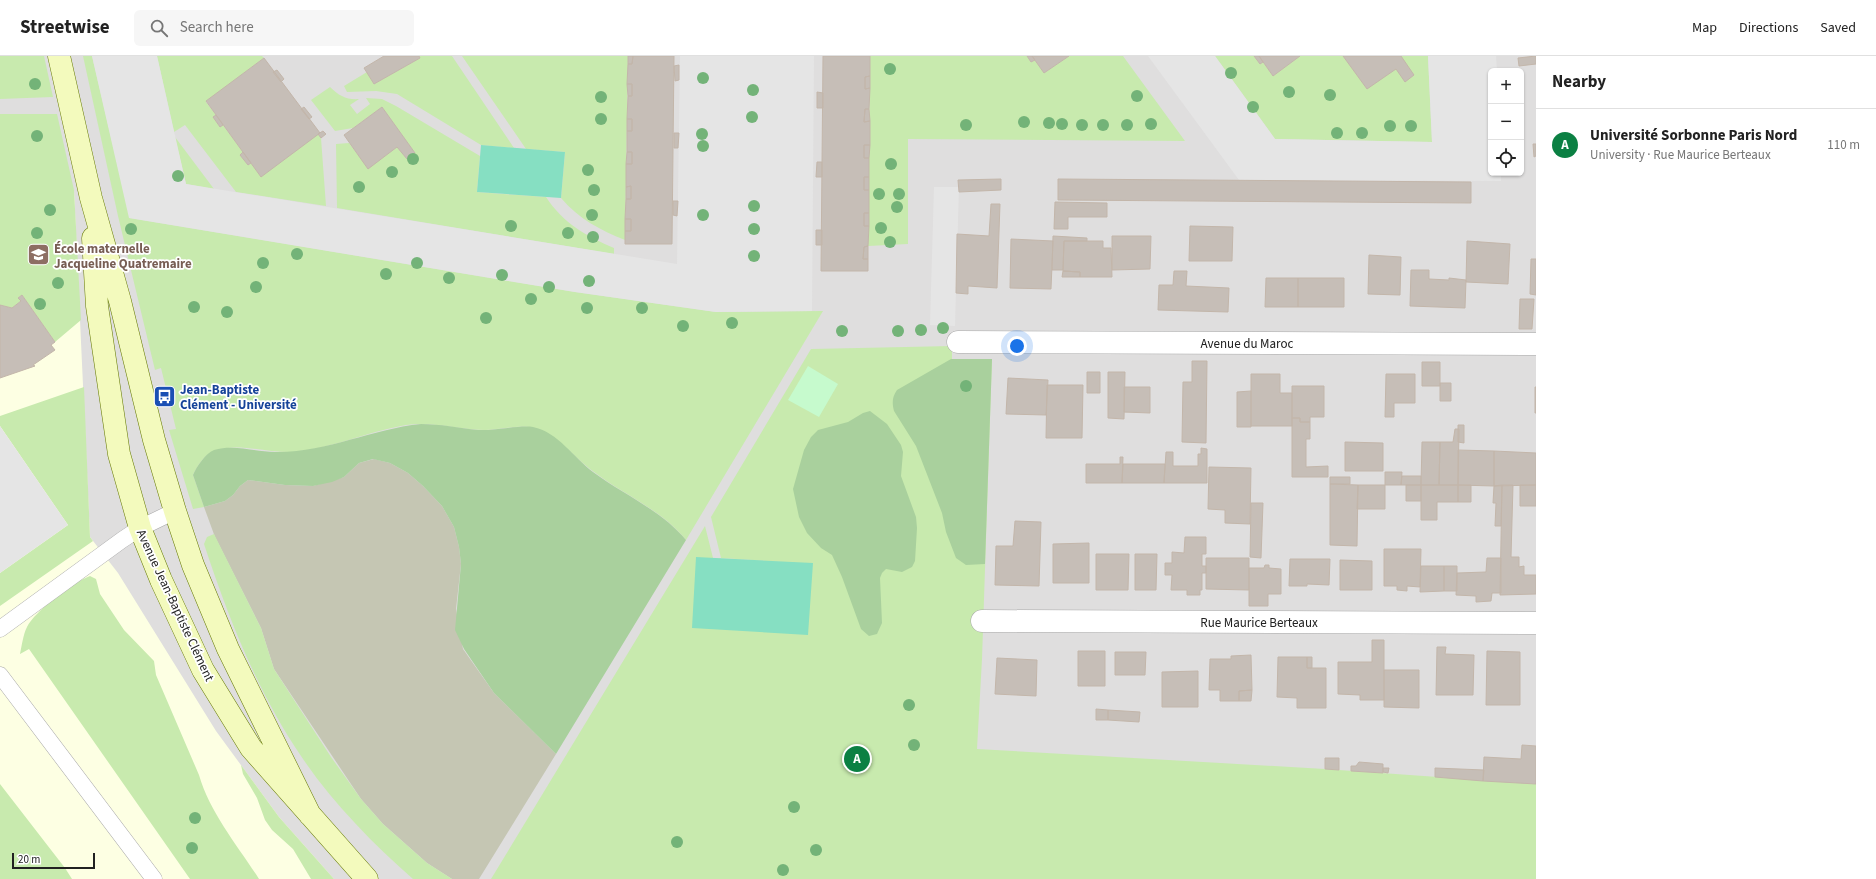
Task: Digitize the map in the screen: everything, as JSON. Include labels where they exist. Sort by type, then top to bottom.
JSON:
[{"type":"street","name":"Avenue Jean-Baptiste Clément","points":[[59,56],[91,198],[120,302],[154,440],[174,511],[193,565],[228,649],[310,816]]},
{"type":"street","name":"Avenue Jean-Baptiste Clément","points":[[91,198],[97,306],[118,454],[140,528],[161,580],[203,670],[251,748],[310,816],[366,876]]},
{"type":"street","name":"Avenue du Maroc","points":[[958,342],[1536,344]]},
{"type":"street","name":"Rue Maurice Berteaux","points":[[982,621],[1536,623]]},
{"type":"lane","points":[[0,629],[140,528],[174,511]]},
{"type":"lane","points":[[0,675],[154,879]]},
{"type":"shaded area","points":[[0,56],[1536,56],[1536,879],[0,879]]},
{"type":"shaded area","points":[[92,56],[157,56],[186,184],[677,264],[680,56],[814,56],[812,311],[716,312],[575,292],[129,218]]},
{"type":"shaded area","points":[[1148,56],[1215,56],[1275,139],[1432,142],[1428,56],[1496,56],[1497,68],[1488,68],[1488,176],[1501,176],[1501,181],[1239,180]]},
{"type":"shaded area","points":[[0,114],[74,190],[90,537],[118,573],[216,731],[279,817],[334,879],[0,879]]},
{"type":"shaded area","points":[[934,187],[959,187],[955,326],[930,325]]},
{"type":"shaded area","points":[[0,426],[68,525],[0,573]]},
{"type":"shaded area","points":[[374,459],[390,463],[408,473],[442,506],[454,527],[459,547],[461,564],[456,609],[463,649],[494,693],[556,754],[479,879],[452,879],[427,863],[383,824],[361,799],[274,669],[261,628],[215,537],[204,507],[225,501],[248,480],[285,485],[313,486],[344,477],[359,463]]},
{"type":"green space","points":[[0,56],[44,56],[53,97],[0,99]]},
{"type":"green space","points":[[83,56],[92,56],[130,218],[575,292],[716,312],[823,311],[686,540],[666,520],[594,472],[551,435],[529,427],[475,430],[412,424],[387,429],[320,448],[292,452],[223,448],[207,455],[193,475],[204,507],[193,509],[169,430],[176,429],[161,368],[155,370],[118,216]]},
{"type":"green space","points":[[157,56],[262,56],[264,58],[206,102],[216,115],[213,117],[220,127],[223,125],[243,152],[240,155],[248,165],[318,134],[321,138],[326,206],[236,192],[185,125],[174,132]]},
{"type":"green space","points":[[419,56],[452,56],[514,148],[481,145],[397,94],[376,91],[347,92],[344,86],[367,72],[374,84],[420,58]]},
{"type":"green space","points":[[462,56],[628,56],[625,240],[590,223],[575,212],[561,198],[565,152],[526,149]]},
{"type":"green space","points":[[870,56],[1027,56],[1031,62],[1035,60],[1044,73],[1069,56],[1123,56],[1185,141],[908,139],[908,244],[868,246]]},
{"type":"green space","points":[[1215,56],[1254,56],[1260,64],[1263,62],[1273,76],[1300,56],[1428,56],[1432,142],[1275,139]]},
{"type":"green space","points":[[330,87],[343,97],[359,99],[350,105],[357,114],[370,104],[366,98],[382,99],[396,106],[480,156],[477,192],[546,197],[560,214],[576,228],[594,239],[614,248],[614,254],[337,208],[336,144],[349,143],[368,168],[397,147],[407,159],[415,153],[382,107],[353,128],[335,131],[311,100]]},
{"type":"green space","name":"École maternelle Jacqueline Quatremaire","points":[[0,114],[57,114],[74,190],[81,320],[55,342],[22,295],[18,298],[21,301],[12,308],[0,305]]},
{"type":"green space","points":[[175,137],[214,189],[186,184]]},
{"type":"green space","points":[[481,145],[565,152],[561,198],[477,192]]},
{"type":"green space","points":[[952,346],[952,359],[992,359],[982,659],[977,749],[1325,769],[1536,784],[1536,879],[491,879],[705,526],[713,558],[696,557],[813,564],[721,558],[711,517],[811,349]]},
{"type":"green space","points":[[951,359],[992,359],[985,564],[966,565],[956,558],[946,532],[942,513],[916,446],[893,408],[893,398],[897,390]]},
{"type":"green space","points":[[808,366],[838,384],[819,417],[788,400]]},
{"type":"green space","points":[[84,387],[90,537],[93,541],[0,606],[0,573],[68,525],[0,426],[0,416]]},
{"type":"green space","points":[[870,411],[887,424],[901,445],[903,452],[901,476],[916,517],[917,528],[915,561],[912,567],[902,572],[886,569],[882,573],[880,578],[882,623],[877,634],[869,636],[861,629],[842,577],[832,555],[821,548],[807,533],[799,517],[793,489],[804,450],[811,437],[818,430],[848,422],[863,413]]},
{"type":"green space","points":[[421,424],[442,425],[478,430],[533,427],[542,430],[558,440],[593,472],[654,511],[676,529],[686,540],[556,754],[494,693],[464,649],[455,630],[461,564],[454,527],[442,506],[408,473],[390,463],[373,459],[359,463],[344,477],[332,482],[313,486],[285,485],[248,480],[225,501],[204,507],[193,475],[207,454],[222,448],[267,452],[312,449],[384,431]]},
{"type":"green space","points":[[214,534],[261,628],[274,669],[331,757],[361,799],[383,824],[427,863],[452,879],[413,879],[382,851],[353,821],[325,789],[301,756],[285,731],[257,680],[223,599],[204,544],[207,537]]},
{"type":"green space","points":[[696,557],[813,563],[808,635],[692,628]]},
{"type":"green space","points":[[90,576],[96,579],[100,594],[124,630],[154,661],[156,675],[210,803],[225,829],[259,879],[190,879],[29,649],[20,654],[26,630],[31,620],[55,598],[74,584]]},
{"type":"green space","points":[[241,765],[279,817],[334,879],[311,879],[293,849],[272,830],[265,820],[257,798],[243,774]]},
{"type":"green space","points":[[0,784],[65,868],[72,879],[0,879]]},
{"type":"building","points":[[384,56],[419,56],[420,58],[374,84],[364,68]]},
{"type":"building","points":[[628,56],[633,56],[632,64],[628,64]]},
{"type":"building","points":[[633,56],[674,56],[672,244],[625,244],[625,231],[631,231],[631,219],[625,219],[626,199],[631,199],[631,186],[626,187],[626,164],[632,164],[632,152],[627,152],[627,131],[632,131],[632,119],[627,119],[628,96],[632,96],[632,84],[627,84],[628,64],[632,64]]},
{"type":"building","points":[[823,56],[870,56],[870,76],[865,77],[865,89],[870,88],[869,109],[865,109],[864,122],[870,121],[870,145],[864,145],[864,158],[869,158],[869,177],[864,177],[864,190],[869,190],[869,213],[864,213],[864,226],[869,226],[868,246],[864,247],[863,259],[868,259],[868,271],[821,271]]},
{"type":"building","points":[[1027,56],[1032,56],[1035,60],[1031,62]]},
{"type":"building","points":[[1032,56],[1069,56],[1044,73]]},
{"type":"building","points":[[1254,56],[1259,56],[1263,62],[1260,64]]},
{"type":"building","points":[[1259,56],[1300,56],[1273,76]]},
{"type":"building","points":[[1343,56],[1401,56],[1414,75],[1405,82],[1396,69],[1367,89]]},
{"type":"building","points":[[1536,56],[1536,64],[1519,66],[1518,58]]},
{"type":"building","points":[[264,58],[320,133],[261,177],[206,101]]},
{"type":"building","points":[[679,65],[679,80],[675,81],[674,66]]},
{"type":"building","points":[[277,70],[284,79],[281,82],[273,72]]},
{"type":"building","points":[[870,76],[870,88],[865,89],[865,77]]},
{"type":"building","points":[[627,84],[632,84],[632,96],[628,96]]},
{"type":"building","points":[[817,92],[823,93],[823,108],[817,108]]},
{"type":"building","points":[[304,107],[312,117],[309,119],[301,109]]},
{"type":"building","points":[[382,107],[415,153],[407,159],[397,147],[368,169],[344,135]]},
{"type":"building","points":[[865,109],[869,109],[870,121],[864,122]]},
{"type":"building","points":[[216,115],[223,125],[220,127],[213,117]]},
{"type":"building","points":[[627,119],[632,119],[632,131],[627,131]]},
{"type":"building","points":[[323,131],[326,134],[321,138],[318,134]]},
{"type":"building","points":[[674,133],[679,133],[678,148],[674,148]]},
{"type":"building","points":[[1533,144],[1536,144],[1536,156],[1534,157]]},
{"type":"building","points":[[864,145],[870,145],[869,158],[864,158]]},
{"type":"building","points":[[243,152],[251,163],[248,165],[240,155]]},
{"type":"building","points":[[627,152],[632,152],[632,164],[626,164]]},
{"type":"building","points":[[817,162],[822,162],[822,177],[816,177]]},
{"type":"building","points":[[864,177],[869,177],[869,190],[864,190]]},
{"type":"building","points":[[1001,179],[1001,190],[959,192],[958,180]]},
{"type":"building","points":[[1058,179],[1471,182],[1471,203],[1058,200]]},
{"type":"building","points":[[631,186],[631,199],[626,199],[626,187]]},
{"type":"building","points":[[673,201],[678,201],[677,216],[673,215]]},
{"type":"building","points":[[1055,202],[1107,203],[1107,217],[1068,217],[1068,229],[1054,229]]},
{"type":"building","points":[[991,204],[1000,204],[997,288],[968,286],[968,294],[956,293],[957,234],[989,236]]},
{"type":"building","points":[[864,213],[869,213],[869,226],[864,226]]},
{"type":"building","points":[[625,219],[631,219],[631,231],[625,231]]},
{"type":"building","points":[[1190,226],[1233,227],[1232,261],[1189,261]]},
{"type":"building","points":[[816,230],[822,230],[822,245],[816,245]]},
{"type":"building","points":[[1053,236],[1087,238],[1087,241],[1064,241],[1063,270],[1052,270]]},
{"type":"building","points":[[1112,236],[1151,236],[1150,269],[1112,270]]},
{"type":"building","points":[[1011,239],[1053,241],[1051,289],[1010,288]]},
{"type":"building","points":[[1064,241],[1103,241],[1103,248],[1111,248],[1112,277],[1080,277],[1080,272],[1063,271]]},
{"type":"building","points":[[1467,241],[1510,244],[1508,284],[1466,282]]},
{"type":"building","points":[[868,246],[868,259],[863,259],[864,247]]},
{"type":"building","points":[[1369,255],[1401,257],[1400,295],[1368,294]]},
{"type":"building","points":[[1531,259],[1536,259],[1536,295],[1530,294]]},
{"type":"building","points":[[1411,270],[1429,270],[1429,279],[1449,280],[1449,278],[1466,280],[1465,308],[1410,306]]},
{"type":"building","points":[[1063,271],[1080,272],[1080,277],[1062,277]]},
{"type":"building","points":[[1174,271],[1187,271],[1186,286],[1229,288],[1228,312],[1158,310],[1159,285],[1173,285]]},
{"type":"building","points":[[1266,278],[1298,278],[1298,307],[1265,307]]},
{"type":"building","points":[[1298,278],[1344,278],[1344,307],[1298,307]]},
{"type":"building","points":[[22,295],[55,342],[51,345],[55,350],[33,365],[35,366],[0,378],[0,305],[12,308],[21,301],[18,298]]},
{"type":"building","points":[[1520,299],[1534,299],[1532,329],[1519,329]]},
{"type":"building","points":[[1192,361],[1207,361],[1206,443],[1182,442],[1183,382],[1192,382]]},
{"type":"building","points":[[1422,362],[1440,362],[1440,386],[1422,386]]},
{"type":"building","points":[[1087,372],[1100,372],[1100,393],[1087,393]]},
{"type":"building","points":[[1108,372],[1125,372],[1124,419],[1108,418]]},
{"type":"building","points":[[1251,374],[1280,374],[1280,393],[1292,393],[1292,426],[1251,426]]},
{"type":"building","points":[[1386,374],[1415,374],[1415,403],[1394,403],[1394,417],[1385,417]]},
{"type":"building","points":[[1008,378],[1048,380],[1046,415],[1006,414]]},
{"type":"building","points":[[1440,383],[1451,383],[1451,401],[1440,401]]},
{"type":"building","points":[[1047,385],[1083,385],[1082,438],[1046,438]]},
{"type":"building","points":[[1292,386],[1324,386],[1324,417],[1310,417],[1310,422],[1300,422],[1300,418],[1292,418]]},
{"type":"building","points":[[1124,387],[1150,387],[1150,413],[1124,412]]},
{"type":"building","points":[[1536,387],[1536,413],[1535,413]]},
{"type":"building","points":[[1251,391],[1251,427],[1237,427],[1237,392]]},
{"type":"building","points":[[1292,418],[1300,418],[1300,422],[1310,422],[1310,439],[1306,439],[1306,467],[1328,466],[1328,477],[1292,477]]},
{"type":"building","points":[[1458,425],[1464,425],[1464,443],[1458,442]]},
{"type":"building","points":[[1455,429],[1459,429],[1458,485],[1439,485],[1440,442],[1453,442]]},
{"type":"building","points":[[1345,442],[1383,443],[1383,471],[1345,471]]},
{"type":"building","points":[[1422,442],[1440,442],[1439,485],[1421,485]]},
{"type":"building","points":[[1201,448],[1207,449],[1207,483],[1164,483],[1166,452],[1173,452],[1173,466],[1198,466],[1198,454],[1201,454]]},
{"type":"building","points":[[1458,450],[1494,451],[1494,486],[1458,485]]},
{"type":"building","points":[[1494,451],[1536,453],[1536,485],[1494,486]]},
{"type":"building","points":[[1120,457],[1123,457],[1122,483],[1086,483],[1086,464],[1120,464]]},
{"type":"building","points":[[1123,464],[1165,464],[1164,483],[1122,483]]},
{"type":"building","points":[[1209,467],[1251,468],[1250,524],[1225,523],[1225,510],[1208,509]]},
{"type":"building","points":[[1385,472],[1402,472],[1401,485],[1385,485]]},
{"type":"building","points":[[1402,476],[1421,476],[1421,485],[1401,485]]},
{"type":"building","points":[[1330,477],[1350,477],[1350,484],[1330,484]]},
{"type":"building","points":[[1330,484],[1358,485],[1357,546],[1330,545]]},
{"type":"building","points":[[1358,485],[1385,485],[1385,509],[1357,509]]},
{"type":"building","points":[[1406,485],[1421,485],[1421,501],[1406,501]]},
{"type":"building","points":[[1421,485],[1458,485],[1458,502],[1437,502],[1437,520],[1421,520]]},
{"type":"building","points":[[1458,485],[1471,485],[1471,502],[1458,502]]},
{"type":"building","points":[[1502,485],[1513,485],[1511,557],[1519,557],[1519,567],[1524,566],[1524,575],[1536,575],[1536,594],[1500,595]]},
{"type":"building","points":[[1502,485],[1501,526],[1495,526],[1496,503],[1493,503],[1494,486]]},
{"type":"building","points":[[1520,485],[1536,485],[1536,506],[1520,506]]},
{"type":"building","points":[[1251,503],[1263,503],[1261,558],[1250,557]]},
{"type":"building","points":[[1015,521],[1041,522],[1039,586],[995,585],[996,546],[1013,546]]},
{"type":"building","points":[[1185,537],[1206,537],[1206,554],[1202,554],[1202,566],[1206,566],[1206,573],[1202,573],[1202,590],[1200,590],[1200,595],[1187,595],[1187,590],[1171,590],[1172,575],[1165,575],[1165,563],[1172,563],[1172,552],[1184,553]]},
{"type":"building","points":[[1089,543],[1089,583],[1053,583],[1053,544]]},
{"type":"building","points":[[1384,549],[1421,549],[1420,587],[1407,586],[1407,591],[1397,590],[1397,586],[1384,586]]},
{"type":"building","points":[[1096,554],[1129,554],[1128,590],[1096,590]]},
{"type":"building","points":[[1135,554],[1157,554],[1156,590],[1135,590]]},
{"type":"building","points":[[1206,558],[1249,558],[1249,590],[1206,589]]},
{"type":"building","points":[[1487,558],[1501,558],[1501,593],[1492,593],[1491,601],[1476,602],[1476,596],[1456,595],[1457,573],[1486,572]]},
{"type":"building","points":[[1290,559],[1330,559],[1329,585],[1307,584],[1307,586],[1289,586]]},
{"type":"building","points":[[1340,560],[1372,561],[1372,590],[1340,590]]},
{"type":"building","points":[[1265,565],[1269,565],[1269,568],[1281,569],[1281,594],[1268,594],[1268,606],[1249,606],[1249,568],[1264,568]]},
{"type":"building","points":[[1421,566],[1444,566],[1444,591],[1420,592]]},
{"type":"building","points":[[1444,566],[1457,566],[1457,591],[1444,591]]},
{"type":"building","points":[[1372,640],[1384,640],[1384,700],[1360,700],[1360,695],[1338,694],[1338,662],[1372,662]]},
{"type":"building","points":[[1437,647],[1446,647],[1445,654],[1474,655],[1473,695],[1436,695]]},
{"type":"building","points":[[1078,651],[1105,651],[1105,686],[1078,686]]},
{"type":"building","points":[[1487,651],[1520,652],[1520,705],[1486,705]]},
{"type":"building","points":[[1115,652],[1146,652],[1145,675],[1115,675]]},
{"type":"building","points":[[1251,655],[1252,690],[1239,691],[1239,701],[1220,701],[1220,690],[1209,690],[1210,659],[1231,659],[1231,656]]},
{"type":"building","points":[[1278,657],[1307,657],[1307,668],[1326,668],[1326,708],[1297,708],[1297,698],[1277,697]]},
{"type":"building","points":[[1307,657],[1312,657],[1312,668],[1307,668]]},
{"type":"building","points":[[997,658],[1037,660],[1036,696],[995,694]]},
{"type":"building","points":[[1384,670],[1419,670],[1419,708],[1384,707]]},
{"type":"building","points":[[1198,671],[1198,707],[1162,707],[1162,672]]},
{"type":"building","points":[[1252,690],[1251,701],[1239,701],[1239,691]]},
{"type":"building","points":[[1096,709],[1108,710],[1108,720],[1096,720]]},
{"type":"building","points":[[1108,710],[1140,712],[1139,722],[1108,720]]},
{"type":"building","points":[[1522,745],[1536,746],[1536,784],[1483,781],[1484,757],[1521,759]]},
{"type":"building","points":[[1325,758],[1339,758],[1339,770],[1325,769]]},
{"type":"building","points":[[1359,762],[1383,764],[1383,773],[1351,771],[1351,766],[1356,766]]},
{"type":"building","points":[[1383,768],[1389,768],[1388,773],[1383,772]]},
{"type":"building","points":[[1435,768],[1484,770],[1483,781],[1435,777]]},
{"type":"place","name":"École maternelle Jacqueline Quatremaire","points":[[39,255]]},
{"type":"place","name":"Jean-Baptiste Clément - Université","points":[[164,396]]},
{"type":"place","name":"Université Sorbonne Paris Nord","points":[[857,759]]}]
